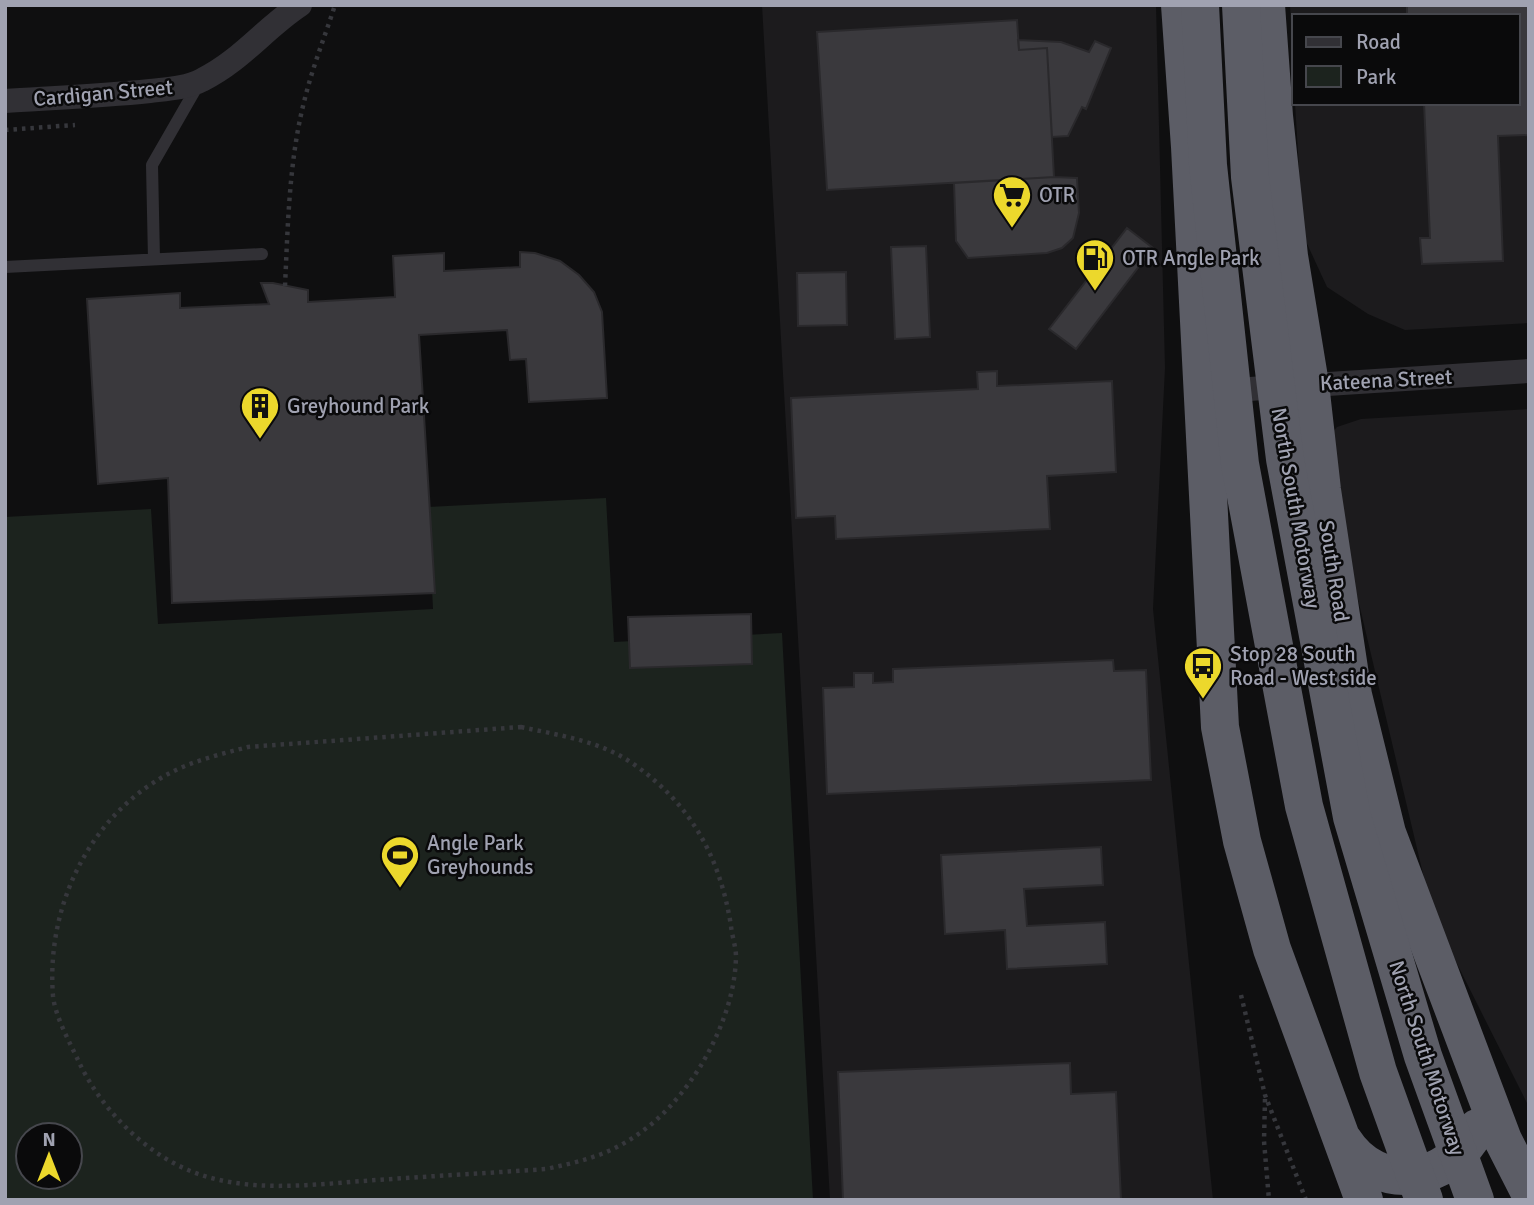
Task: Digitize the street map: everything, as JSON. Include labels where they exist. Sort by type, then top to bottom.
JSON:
[{"type":"highway","points":[[1180,5],[1222,740],[1242,841],[1272,948],[1363,1200]]},
{"type":"highway","points":[[1200,5],[1208,165],[1240,464],[1296,765],[1304,806],[1378,1072],[1423,1200]]},
{"type":"highway","name":"North South Motorway","points":[[1241,5],[1250,177],[1285,459],[1352,817],[1423,1056],[1475,1200]]},
{"type":"highway","name":"South Road","points":[[1266,5],[1274,116],[1289,256],[1310,384],[1322,490],[1353,695],[1387,833],[1481,1085],[1503,1140],[1529,1191]]},
{"type":"highway","points":[[1337,1130],[1350,1151],[1370,1167],[1394,1176],[1419,1176],[1443,1167],[1463,1152],[1476,1130],[1482,1106],[1481,1085]]},
{"type":"highway","points":[[1503,1140],[1518,1200]]},
{"type":"street","name":"Cardigan Street","points":[[5,101],[132,93],[171,89],[200,82],[256,44],[300,5]]},
{"type":"street","name":"Kateena Street","points":[[1202,393],[1529,371]]},
{"type":"lane","points":[[154,259],[152,165],[200,82]]},
{"type":"lane","points":[[5,267],[262,254]]},
{"type":"path","points":[[285,286],[291,175],[296,142],[304,99],[335,5]]},
{"type":"path","points":[[5,130],[75,125]]},
{"type":"path","points":[[521,727],[586,741],[630,761],[670,794],[703,837],[726,891],[736,957],[729,1003],[713,1046],[690,1083],[665,1113],[626,1142],[586,1161],[546,1169],[281,1186],[234,1183],[188,1170],[151,1149],[121,1122],[90,1086],[53,999],[55,930],[66,892],[87,850],[113,817],[168,774],[210,757],[248,747],[521,727]]},
{"type":"path","points":[[1241,995],[1265,1095],[1306,1200]]},
{"type":"path","points":[[1265,1095],[1264,1141],[1269,1200]]},
{"type":"shaded area","points":[[762,5],[1156,5],[1165,368],[1153,609],[1213,1200],[830,1200]]},
{"type":"shaded area","points":[[1290,5],[1529,5],[1529,323],[1405,330],[1368,314],[1327,287],[1303,235],[1295,105],[1520,105],[1520,14],[1292,14],[1292,44]]},
{"type":"shaded area","points":[[1529,409],[1529,1107],[1433,916],[1325,460],[1324,442],[1337,427],[1361,419]]},
{"type":"green space","name":"Angle Park Greyhounds","points":[[606,498],[614,642],[782,633],[813,1200],[5,1200],[5,517],[151,509],[158,624],[433,609],[428,507]]},
{"type":"building","points":[[1407,5],[1529,5],[1529,147],[1528,135],[1498,136],[1503,261],[1422,264],[1420,238],[1430,238],[1424,105],[1520,105],[1520,14],[1407,14]]},
{"type":"building","points":[[1017,20],[1019,50],[1047,48],[1054,177],[827,190],[817,32]]},
{"type":"building","points":[[1018,40],[1061,42],[1089,52],[1095,41],[1111,48],[1086,109],[1082,107],[1068,136],[1052,137],[1047,48],[1019,50]]},
{"type":"building","points":[[1077,178],[1079,213],[1073,238],[1062,248],[1047,253],[968,258],[956,241],[954,183]]},
{"type":"building","points":[[1127,228],[1153,248],[1076,349],[1049,329]]},
{"type":"building","points":[[926,246],[930,337],[895,339],[891,247]]},
{"type":"building","name":"Greyhound Park","points":[[520,252],[535,253],[560,261],[579,275],[594,292],[602,312],[607,398],[529,402],[526,359],[510,360],[507,330],[419,335],[435,593],[172,603],[168,478],[98,484],[87,299],[180,293],[180,308],[269,304],[261,283],[308,290],[308,302],[395,297],[393,256],[444,253],[444,271],[520,267]]},
{"type":"building","points":[[846,272],[847,325],[798,326],[797,273]]},
{"type":"building","points":[[997,371],[997,386],[1112,381],[1116,472],[1047,476],[1050,529],[836,539],[835,516],[796,518],[791,398],[978,389],[977,372]]},
{"type":"building","points":[[751,614],[752,664],[630,668],[628,617]]},
{"type":"building","points":[[1113,660],[1114,671],[1146,670],[1151,780],[827,794],[823,688],[854,687],[854,673],[873,673],[873,683],[893,682],[893,669]]},
{"type":"building","points":[[1101,847],[1103,885],[1024,889],[1027,926],[1105,922],[1107,964],[1007,969],[1005,930],[945,934],[941,855]]},
{"type":"building","points":[[1070,1063],[1071,1094],[1116,1092],[1121,1200],[843,1200],[838,1072]]},
{"type":"place","name":"OTR","points":[[1012,229]]},
{"type":"place","name":"OTR Angle Park","points":[[1095,292]]},
{"type":"place","name":"Greyhound Park","points":[[260,440]]},
{"type":"place","name":"Stop 28 South Road - West side","points":[[1203,700]]},
{"type":"place","name":"Angle Park Greyhounds","points":[[400,889]]}]
